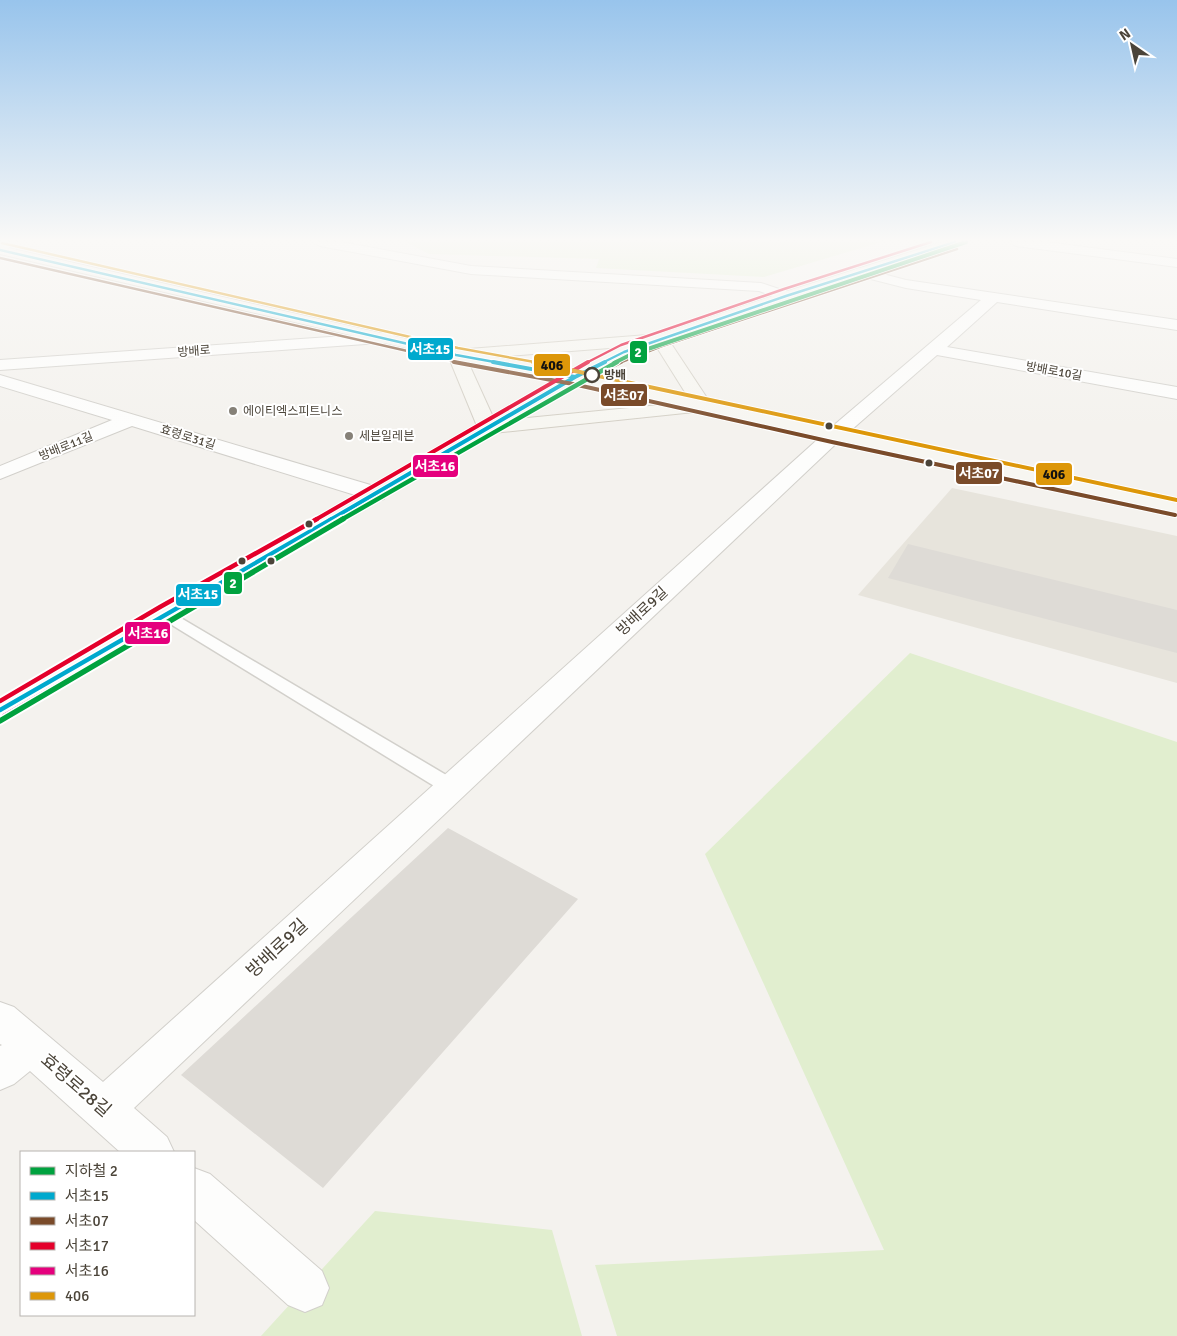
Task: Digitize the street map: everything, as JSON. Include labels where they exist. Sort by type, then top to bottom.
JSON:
[{"type":"main road","name":"방배로","points":[[242,304],[456,355],[575,377],[834,435],[1177,508]]},
{"type":"main road","points":[[0,710],[164,614],[376,494],[575,377],[624,352],[762,304]]},
{"type":"main road","points":[[488,428],[456,355],[660,339]]},
{"type":"main road","points":[[488,428],[703,406],[660,339]]},
{"type":"street","points":[[834,435],[985,304]]},
{"type":"street","points":[[1042,304],[1177,325]]},
{"type":"street","name":"방배로","points":[[0,365],[387,338]]},
{"type":"street","name":"방배로10길","points":[[932,349],[1177,393]]},
{"type":"street","name":"효령로31길","points":[[0,380],[376,494]]},
{"type":"street","name":"방배로11길","points":[[0,473],[132,420]]},
{"type":"street","name":"방배로9길","points":[[102,1109],[834,435]]},
{"type":"street","name":"효령로28길","points":[[0,1019],[151,1151]]},
{"type":"street","points":[[0,1071],[31,1046]]},
{"type":"street","points":[[195,1191],[304,1288]]},
{"type":"lane","points":[[164,614],[451,787]]},
{"type":"shaded area","points":[[952,488],[1177,536],[1177,683],[858,595]]},
{"type":"green space","points":[[910,653],[1177,742],[1177,1336],[617,1336],[595,1265],[884,1250],[705,854]]},
{"type":"green space","points":[[375,1211],[552,1230],[582,1336],[261,1336]]},
{"type":"building","points":[[908,544],[1177,610],[1177,653],[888,578]]},
{"type":"building","points":[[448,828],[578,899],[323,1188],[181,1075]]},
{"type":"metro line","name":"2","points":[[0,721],[179,614],[588,377],[630,355],[781,304]]},
{"type":"transit line","name":"서초07","points":[[202,304],[454,362],[573,384],[832,442],[1175,515]]},
{"type":"transit line","name":"서초15","points":[[236,304],[456,355],[575,377]]},
{"type":"transit line","name":"406","points":[[268,304],[458,348],[577,370],[836,428],[1177,500]]},
{"type":"transit line","name":"서초17","points":[[0,701],[160,607],[372,488],[571,371],[621,345],[739,304]]},
{"type":"transit line","name":"서초15","points":[[0,710],[164,614],[376,494],[575,377],[624,352],[762,304]]},
{"type":"transit line","name":"서초07","points":[[578,384],[627,359],[789,304]]},
{"type":"transit line","name":"서초16","points":[[4,716],[579,383]]},
{"type":"place","name":"방배","points":[[592,375]]},
{"type":"place","name":"에이티엑스피트니스","points":[[233,411]]},
{"type":"place","name":"세븐일레븐","points":[[349,436]]}]
